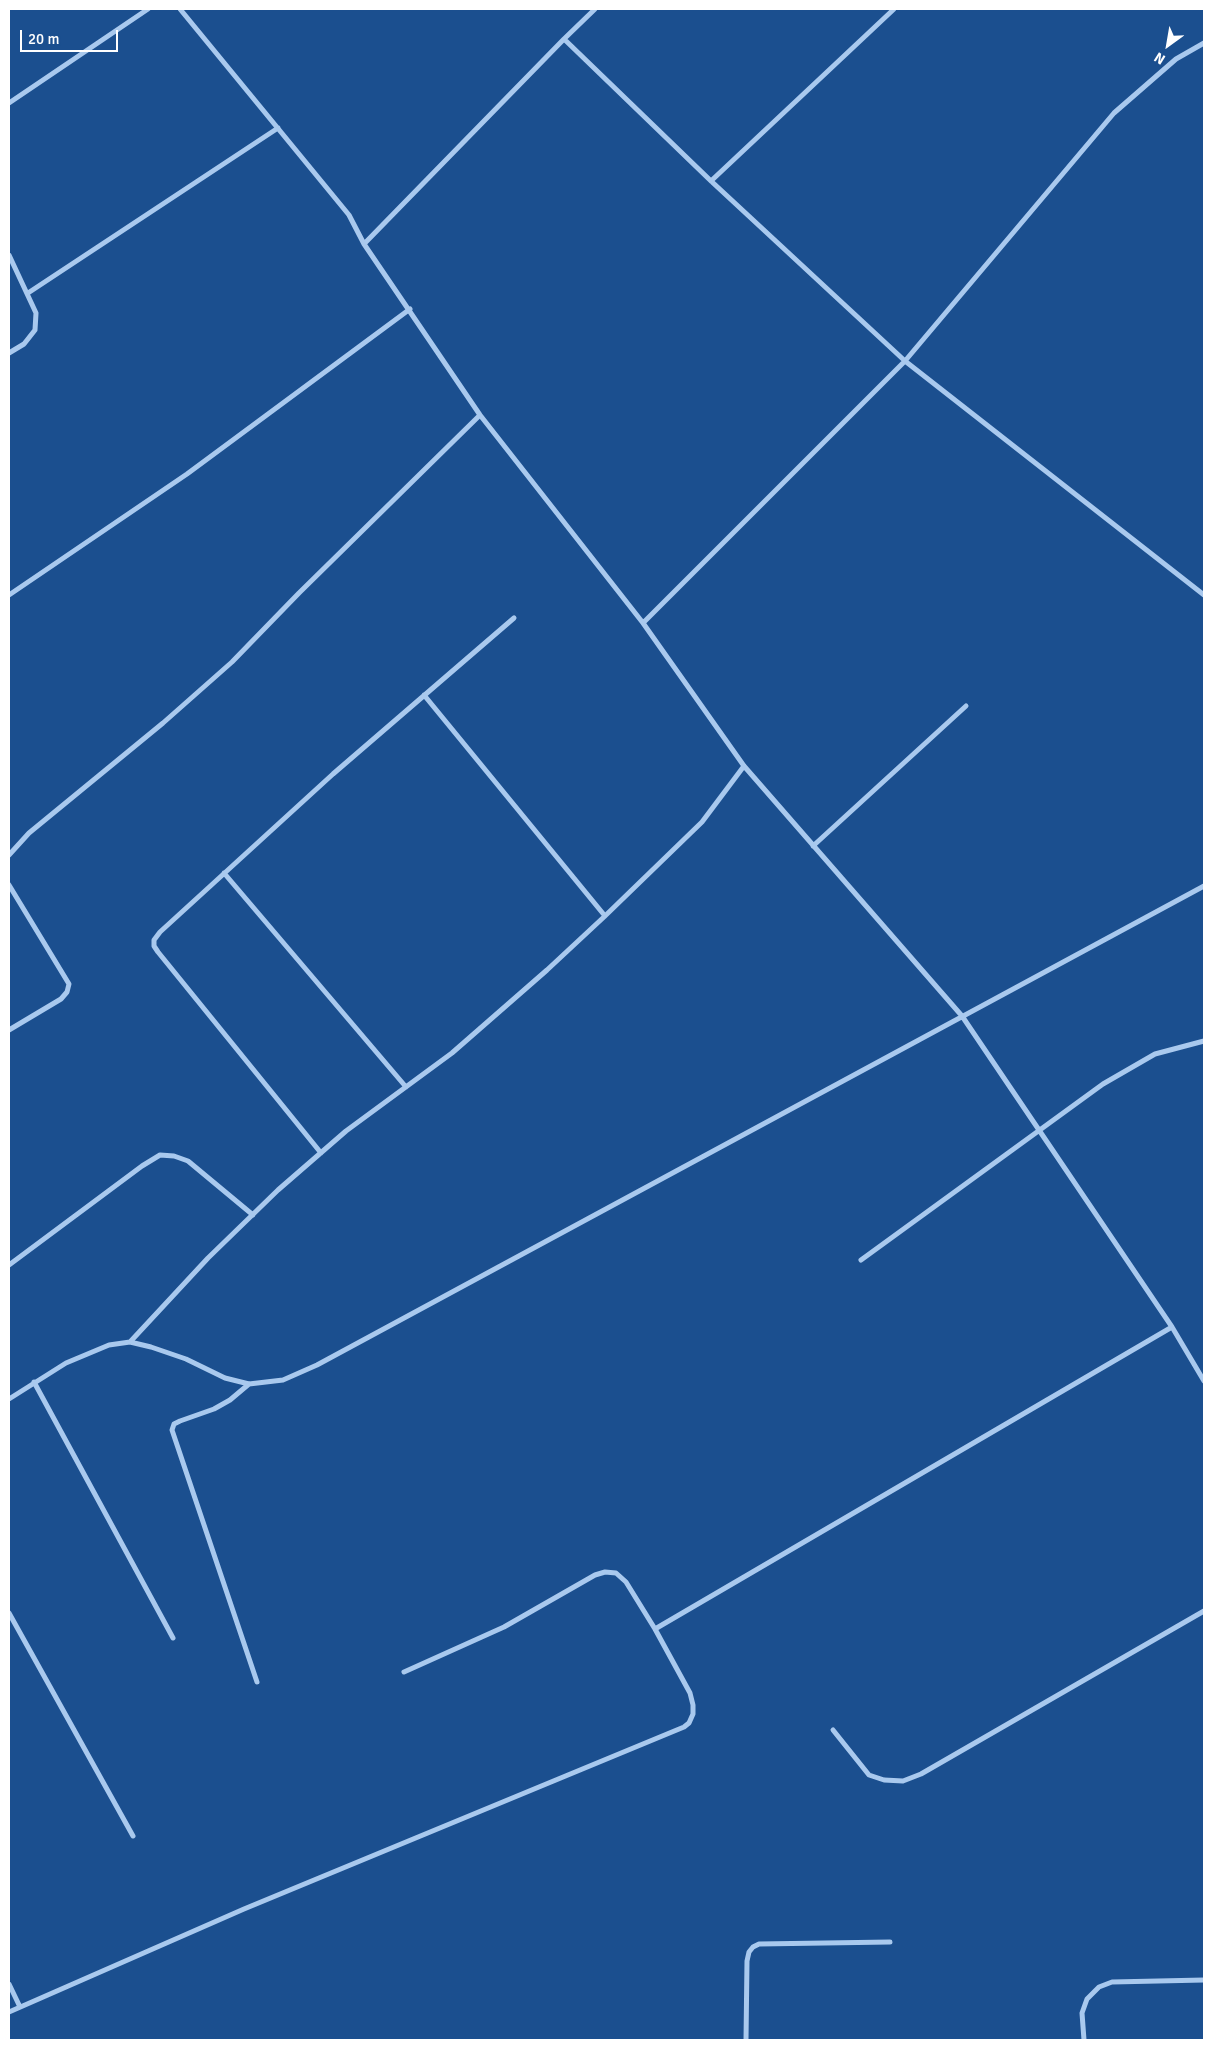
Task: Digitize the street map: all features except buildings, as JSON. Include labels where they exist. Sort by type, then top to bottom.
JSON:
[{"type":"street","points":[[9,103],[148,9]]},
{"type":"street","points":[[180,9],[349,215],[364,244],[410,309],[480,415],[643,623],[744,766],[962,1016],[1172,1328],[1204,1382]]},
{"type":"street","points":[[364,244],[564,39],[596,9]]},
{"type":"street","points":[[711,181],[894,9]]},
{"type":"street","points":[[564,39],[711,181],[905,361],[1204,594]]},
{"type":"street","points":[[643,623],[905,361],[1114,113],[1176,59],[1204,43]]},
{"type":"street","points":[[28,293],[278,128]]},
{"type":"street","points":[[9,255],[36,313],[36,330],[24,344],[9,353]]},
{"type":"street","points":[[9,595],[187,474],[410,309]]},
{"type":"street","points":[[9,854],[29,834],[163,723],[232,662],[480,415]]},
{"type":"street","points":[[320,1153],[154,946],[154,940],[160,932],[333,774],[514,618]]},
{"type":"street","points":[[424,696],[605,916]]},
{"type":"street","points":[[814,846],[966,706]]},
{"type":"street","points":[[130,1342],[208,1258],[320,1153],[346,1131],[452,1053],[547,970],[605,916],[702,822],[744,766]]},
{"type":"street","points":[[224,874],[406,1087]]},
{"type":"street","points":[[9,885],[69,984],[67,992],[61,999],[9,1030]]},
{"type":"street","points":[[9,1399],[66,1363],[109,1345],[130,1342],[186,1359],[225,1378],[249,1384],[283,1380],[317,1365],[1204,886]]},
{"type":"street","points":[[861,1260],[1103,1084],[1155,1054],[1204,1041]]},
{"type":"street","points":[[9,1265],[142,1166],[160,1155],[174,1156],[188,1161],[253,1215]]},
{"type":"street","points":[[655,1629],[1172,1328]]},
{"type":"street","points":[[34,1382],[173,1638]]},
{"type":"street","points":[[249,1384],[230,1400],[214,1409],[174,1424],[172,1430],[257,1682]]},
{"type":"street","points":[[9,2012],[244,1908],[684,1727],[689,1723],[693,1714],[692,1699],[655,1629],[626,1582],[616,1573],[605,1572],[594,1575],[504,1627],[456,1651],[404,1672]]},
{"type":"street","points":[[833,1730],[870,1774],[884,1780],[903,1781],[921,1774],[1204,1611]]},
{"type":"street","points":[[9,1613],[132,1836]]},
{"type":"street","points":[[746,2040],[747,1961],[749,1952],[753,1948],[759,1944],[890,1942]]},
{"type":"street","points":[[1084,2040],[1082,2013],[1087,1999],[1100,1987],[1112,1982],[1204,1980]]},
{"type":"street","points":[[9,1984],[20,2007]]}]
